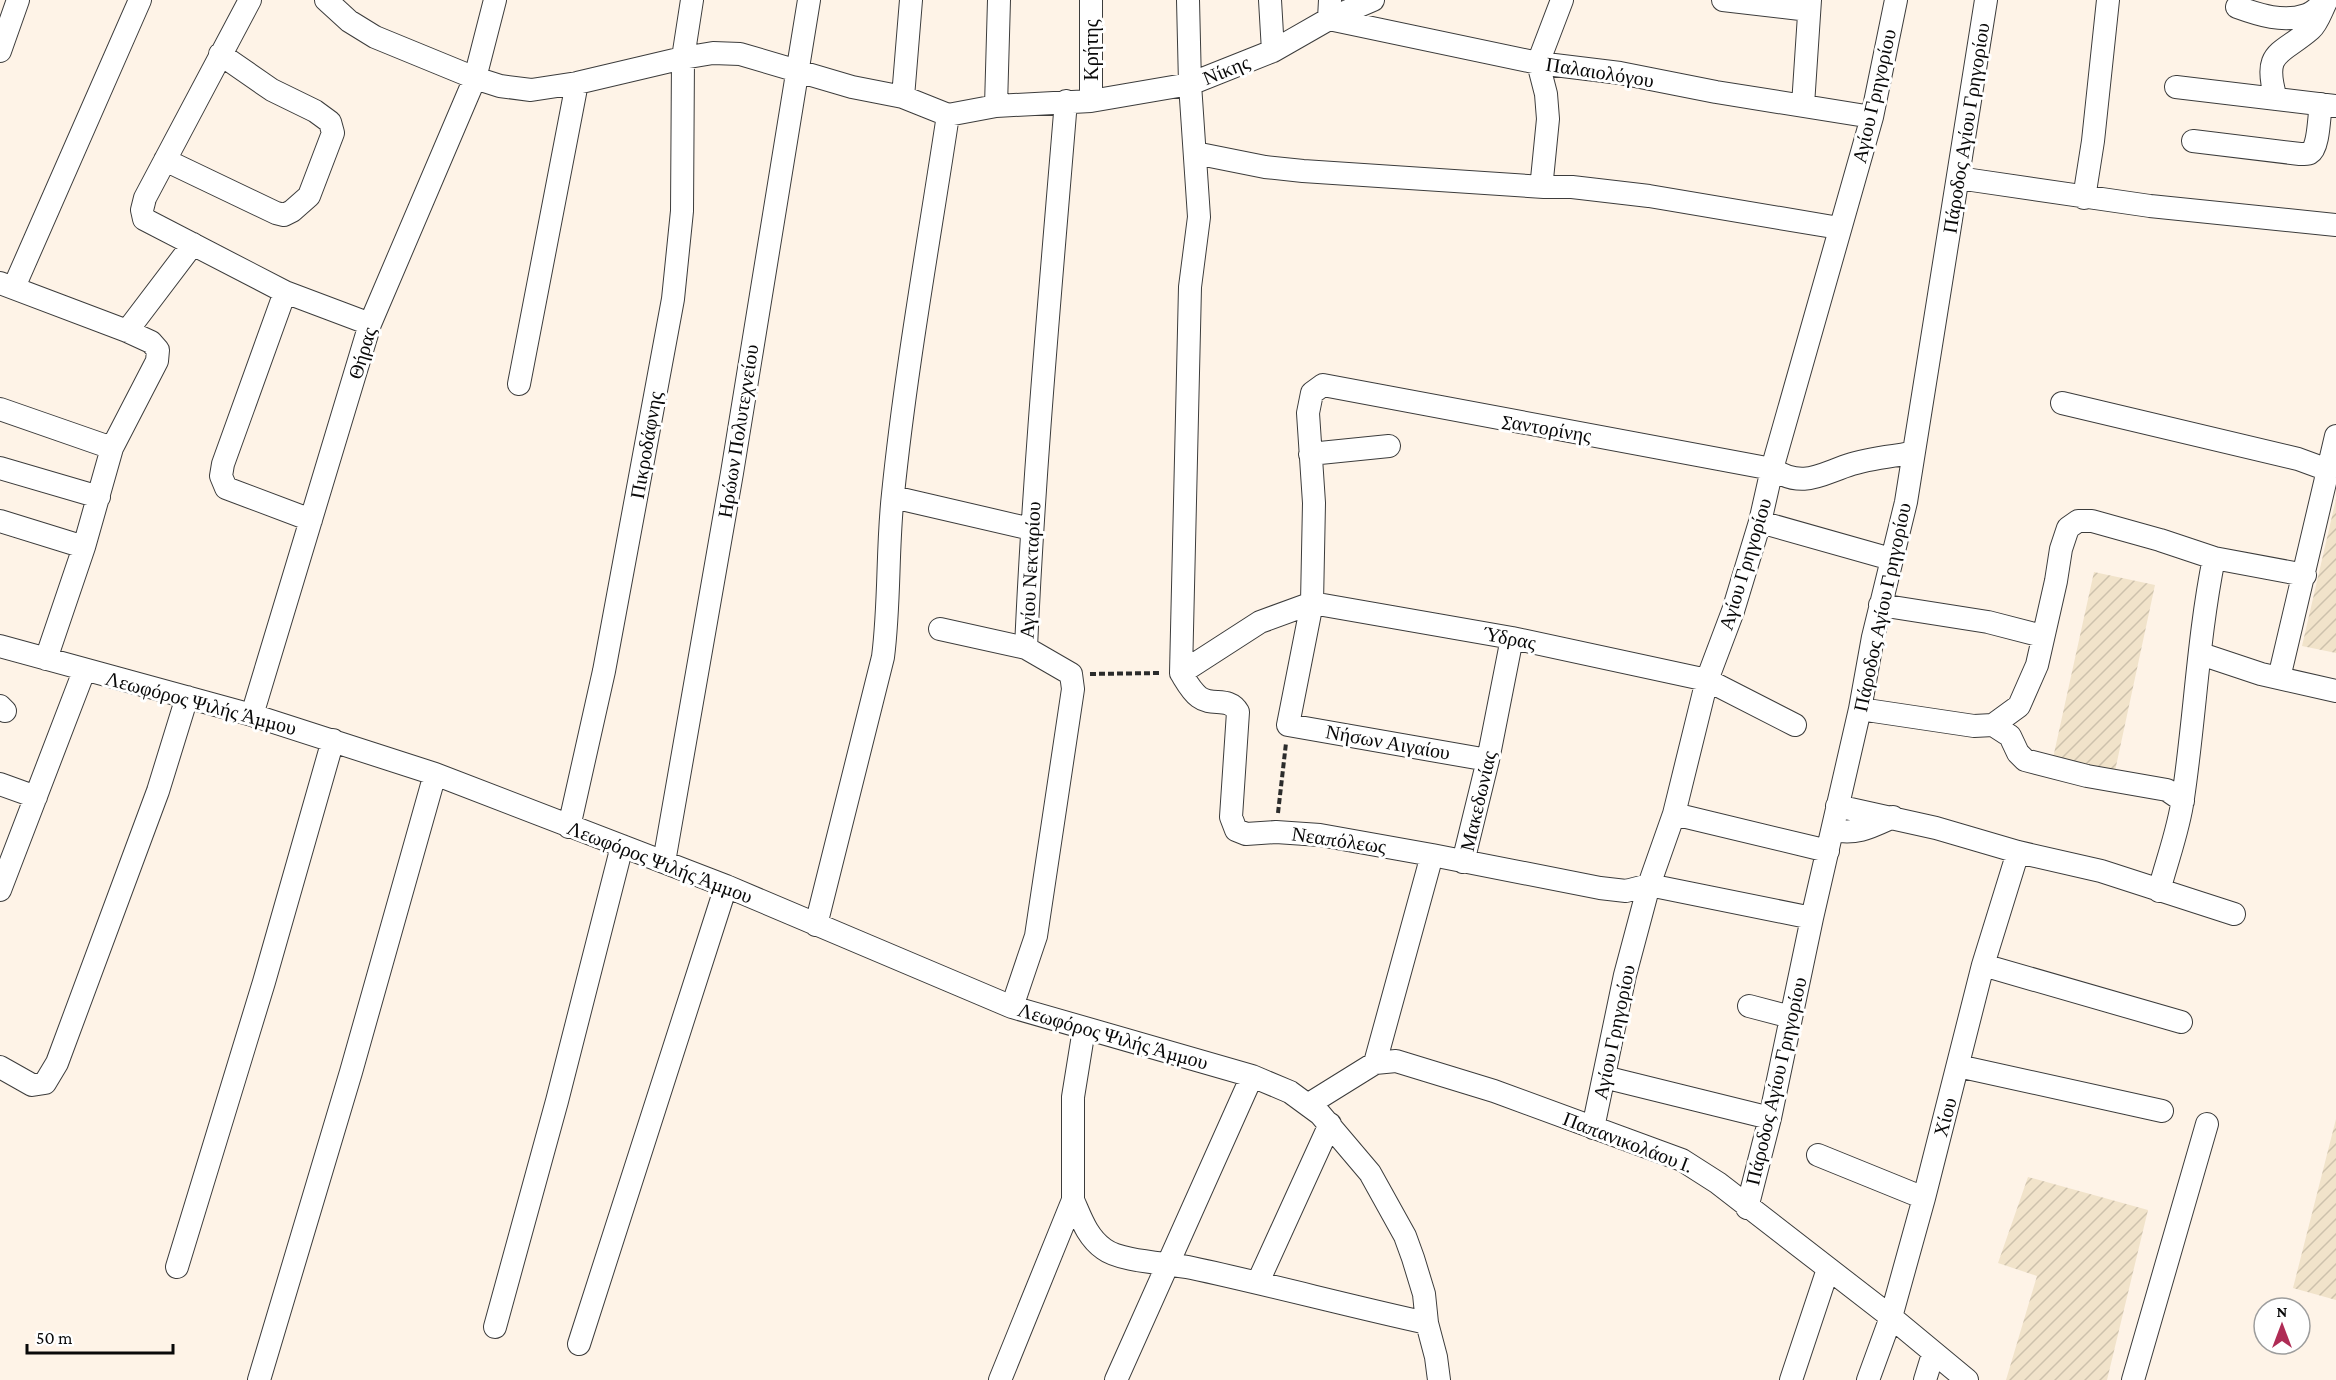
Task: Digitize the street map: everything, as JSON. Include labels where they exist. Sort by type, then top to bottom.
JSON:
[{"type":"street","points":[[0,51],[18,0]]},
{"type":"street","points":[[46,659],[84,547],[112,448],[157,361],[158,350],[151,342],[127,331],[7,285],[140,0]]},
{"type":"street","points":[[250,0],[145,198],[142,210],[144,219],[285,292],[370,324]]},
{"type":"street","points":[[326,0],[349,21],[375,37],[500,86],[531,90],[577,83],[683,58],[714,53],[740,54],[852,87],[903,97],[948,115],[892,497],[888,617],[883,657],[816,925]]},
{"type":"street","name":"Θήρας","points":[[252,715],[370,324],[475,78],[495,0]]},
{"type":"street","name":"Πικροδάφνης","points":[[569,827],[604,671],[673,299],[682,211],[683,58],[692,0]]},
{"type":"street","name":"Ηρώων Πολυτεχνείου","points":[[664,862],[732,473],[809,0]]},
{"type":"street","points":[[903,97],[912,0]]},
{"type":"street","points":[[996,106],[999,0]]},
{"type":"street","name":"Κρήτης","points":[[1091,0],[1091,101]]},
{"type":"street","points":[[1181,673],[1190,287],[1199,217],[1190,84],[1188,0]]},
{"type":"street","points":[[1270,0],[1273,51]]},
{"type":"street","name":"Νίκης","points":[[948,115],[996,106],[1091,101],[1190,84],[1273,51],[1329,9],[1373,0]]},
{"type":"street","points":[[1544,187],[1542,179],[1548,119],[1546,94],[1538,63],[1562,0]]},
{"type":"street","points":[[1723,0],[1809,5],[1803,105]]},
{"type":"street","name":"Αγίου Γρηγορίου","points":[[1593,1128],[1624,975],[1649,885],[1674,814],[1707,680],[1733,611],[1760,522],[1772,469],[1872,117],[1896,0]]},
{"type":"street","name":"Πάροδος Αγίου Γρηγορίου","points":[[1747,1208],[1770,1118],[1812,918],[1860,709],[1880,605],[1906,502],[1986,0]]},
{"type":"street","points":[[2084,198],[2093,141],[2108,0]]},
{"type":"street","points":[[2237,7],[2254,14],[2275,18],[2293,18],[2308,15],[2326,0]]},
{"type":"street","points":[[2276,99],[2271,81],[2271,66],[2275,55],[2313,27],[2326,0]]},
{"type":"street","name":"Παλαιολόγου","points":[[1329,9],[1538,63],[1620,73],[1716,92],[1872,117]]},
{"type":"street","points":[[165,160],[284,215],[309,196],[333,133],[330,122],[315,111],[272,90],[220,54]]},
{"type":"street","points":[[519,384],[577,83]]},
{"type":"street","points":[[2176,87],[2328,105],[2314,149],[2310,153],[2300,154],[2193,141]]},
{"type":"street","name":"Αγίου Νεκταρίου","points":[[1066,101],[1031,529],[1026,648],[1071,674]]},
{"type":"street","points":[[1195,153],[1265,167],[1303,171],[1572,187],[1649,196],[1839,228]]},
{"type":"street","points":[[1958,178],[2084,198],[2336,225]]},
{"type":"street","points":[[127,331],[193,244]]},
{"type":"street","points":[[285,292],[223,464],[221,476],[226,488],[311,520]]},
{"type":"street","name":"Σαντορίνης","points":[[1311,454],[1308,413],[1312,393],[1323,385],[1772,469],[1785,478],[1806,480],[1850,464],[1913,453]]},
{"type":"street","points":[[2062,403],[2298,459],[2328,470]]},
{"type":"street","points":[[0,409],[112,448]]},
{"type":"street","points":[[2279,678],[2336,436]]},
{"type":"street","points":[[1288,724],[1312,603],[1314,503],[1311,454],[1389,446]]},
{"type":"street","points":[[0,468],[99,497]]},
{"type":"street","points":[[892,497],[1031,529]]},
{"type":"street","points":[[0,520],[84,547]]},
{"type":"street","points":[[1860,709],[1974,726],[1993,725],[2019,706],[2037,665],[2061,549],[2068,528],[2078,521],[2092,521],[2214,558],[2305,575]]},
{"type":"street","points":[[1760,522],[1889,567],[1925,612]]},
{"type":"street","points":[[2159,891],[2183,801],[2203,623],[2214,558]]},
{"type":"street","points":[[1181,673],[1260,622],[1312,603]]},
{"type":"street","name":"Ύδρας","points":[[1312,603],[1512,638],[1707,680],[1795,725]]},
{"type":"street","points":[[1880,605],[1988,622],[2042,636]]},
{"type":"street","points":[[940,629],[1026,648]]},
{"type":"street","name":"Μακεδωνίας","points":[[1375,1063],[1432,855],[1463,862],[1488,760],[1512,638]]},
{"type":"street","name":"Λεωφόρος Ψιλής Άμμου","points":[[0,646],[84,671],[252,715],[435,774],[726,886],[1012,1007],[1252,1076],[1290,1092],[1309,1104],[1330,1124],[1370,1173],[1405,1236],[1424,1294],[1427,1323],[1439,1380]]},
{"type":"street","points":[[2201,654],[2279,678],[2336,691]]},
{"type":"street","points":[[0,890],[84,671]]},
{"type":"street","name":"Νεαπόλεως","points":[[1181,673],[1199,697],[1207,701],[1227,702],[1238,712],[1231,817],[1236,830],[1246,834],[1276,832],[1320,835],[1432,855]]},
{"type":"street","points":[[1012,1007],[1036,936],[1073,701],[1071,674]]},
{"type":"street","points":[[0,1067],[32,1085],[45,1083],[57,1063],[158,791],[187,697]]},
{"type":"street","name":"Νήσων Αιγαίου","points":[[1288,724],[1488,760]]},
{"type":"street","points":[[1993,725],[2010,736],[2018,753],[2025,759],[2086,776],[2167,790],[2183,801]]},
{"type":"street","points":[[177,1267],[264,982],[333,740]]},
{"type":"street","points":[[259,1380],[351,1072],[435,774]]},
{"type":"street","points":[[0,784],[36,797]]},
{"type":"street","points":[[1838,806],[1893,817],[2018,852],[2101,871],[2234,914]]},
{"type":"street","points":[[1674,814],[1831,840],[1870,828],[1893,817]]},
{"type":"street","points":[[495,1327],[557,1101],[622,846]]},
{"type":"street","name":"Χίου","points":[[1870,1379],[1891,1317],[1924,1198],[1983,965],[2018,852]]},
{"type":"street","points":[[1463,862],[1600,888],[1626,891],[1649,885],[1812,918]]},
{"type":"street","points":[[579,1344],[726,886]]},
{"type":"street","points":[[1983,965],[2181,1022]]},
{"type":"street","points":[[1749,1006],[1791,1017]]},
{"type":"street","points":[[1000,1380],[1073,1200],[1073,1097],[1084,1029]]},
{"type":"street","name":"Παπανικολάου Ι.","points":[[1375,1063],[1396,1061],[1494,1091],[1682,1160],[1718,1183],[1747,1208],[1891,1317],[1967,1380]]},
{"type":"street","points":[[1309,1104],[1375,1063]]},
{"type":"street","points":[[1958,1066],[2162,1111]]},
{"type":"street","points":[[1116,1380],[1252,1076]]},
{"type":"street","points":[[1604,1077],[1770,1118]]},
{"type":"street","points":[[1258,1282],[1330,1124]]},
{"type":"street","points":[[2133,1380],[2207,1124]]},
{"type":"street","points":[[1818,1155],[1924,1198]]},
{"type":"street","points":[[1073,1200],[1088,1234],[1104,1250],[1128,1258],[1169,1263],[1258,1282],[1345,1306],[1427,1323]]},
{"type":"street","points":[[1791,1380],[1828,1269]]},
{"type":"street","points":[[1925,1380],[1933,1354]]},
{"type":"path","points":[[1071,674],[1181,673]]},
{"type":"path","points":[[1276,832],[1288,724]]},
{"type":"shaded area","points":[[2336,499],[2336,653],[2302,646]]},
{"type":"shaded area","points":[[2094,572],[2155,585],[2115,771],[2053,758]]},
{"type":"shaded area","points":[[2336,1119],[2336,1300],[2293,1288]]},
{"type":"shaded area","points":[[2028,1177],[2148,1210],[2107,1380],[2006,1380],[2037,1276],[1998,1263]]}]
